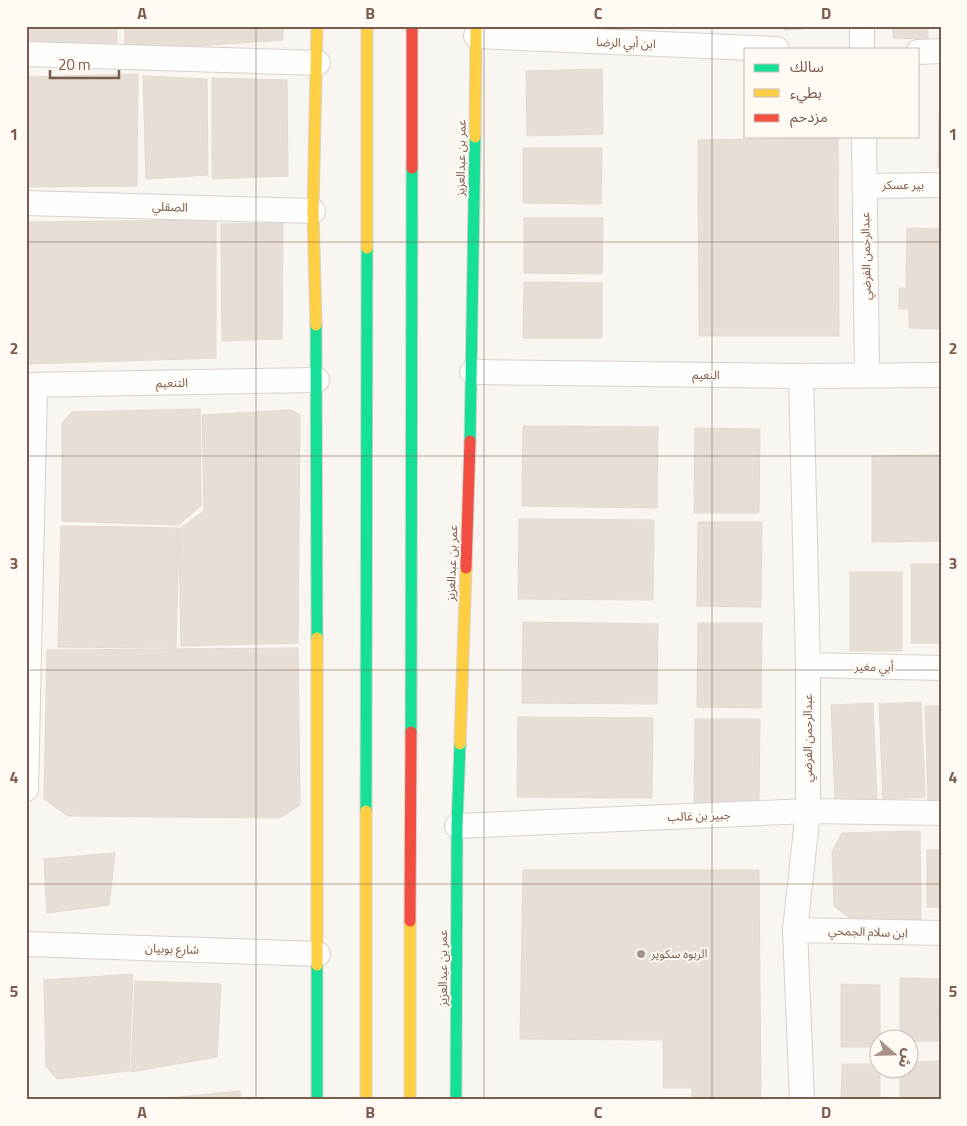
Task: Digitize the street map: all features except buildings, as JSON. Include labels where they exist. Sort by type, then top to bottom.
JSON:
[{"type":"street","points":[[317,26],[318,63],[313,211],[317,380],[317,1100]]},
{"type":"street","points":[[366,1100],[367,26]]},
{"type":"street","points":[[410,1100],[412,26]]},
{"type":"street","points":[[862,26],[862,48]]},
{"type":"street","name":"ابن أبي الرضا","points":[[476,31],[760,48]]},
{"type":"street","name":"عمر بن عبدالعزيز","points":[[456,1100],[457,826],[472,372],[476,31]]},
{"type":"street","points":[[920,52],[941,51]]},
{"type":"street","points":[[26,54],[318,63]]},
{"type":"street","name":"عبدالرحمن الفرضي","points":[[864,138],[867,375]]},
{"type":"street","name":"بير عسكر","points":[[865,186],[941,185]]},
{"type":"street","name":"الصقلي","points":[[26,203],[313,211]]},
{"type":"street","name":"النعيم","points":[[472,372],[801,376],[941,375]]},
{"type":"street","name":"عبدالرحمن الفرضي","points":[[801,376],[808,665],[808,811],[796,930],[802,1100]]},
{"type":"street","name":"التنعيم","points":[[31,385],[317,380]]},
{"type":"street","points":[[26,789],[31,385]]},
{"type":"street","name":"أبي مغير","points":[[808,665],[941,668]]},
{"type":"street","name":"جبير بن غالب","points":[[457,826],[808,811],[941,813]]},
{"type":"street","name":"ابن سلام الجمحي","points":[[796,930],[941,934]]},
{"type":"street","name":"شارع بوبيان","points":[[26,944],[318,954]]},
{"type":"traffic: fast","points":[[470,441],[475,137]]},
{"type":"traffic: fast","points":[[411,732],[412,168]]},
{"type":"traffic: fast","points":[[366,811],[367,248]]},
{"type":"traffic: fast","points":[[316,325],[317,638]]},
{"type":"traffic: fast","points":[[456,1100],[457,826],[460,744]]},
{"type":"traffic: fast","points":[[317,965],[317,1100]]},
{"type":"traffic: slow","points":[[316,325],[313,211],[317,26]]},
{"type":"traffic: slow","points":[[367,26],[367,248]]},
{"type":"traffic: slow","points":[[475,137],[476,26]]},
{"type":"traffic: slow","points":[[460,744],[466,568]]},
{"type":"traffic: slow","points":[[317,638],[317,965]]},
{"type":"traffic: slow","points":[[366,811],[366,1100]]},
{"type":"traffic: slow","points":[[410,921],[410,1100]]},
{"type":"traffic: jam","points":[[412,26],[412,168]]},
{"type":"traffic: jam","points":[[466,568],[470,441]]},
{"type":"traffic: jam","points":[[410,921],[411,732]]},
{"type":"place","name":"الربوه سكوير","points":[[641,954]]}]
